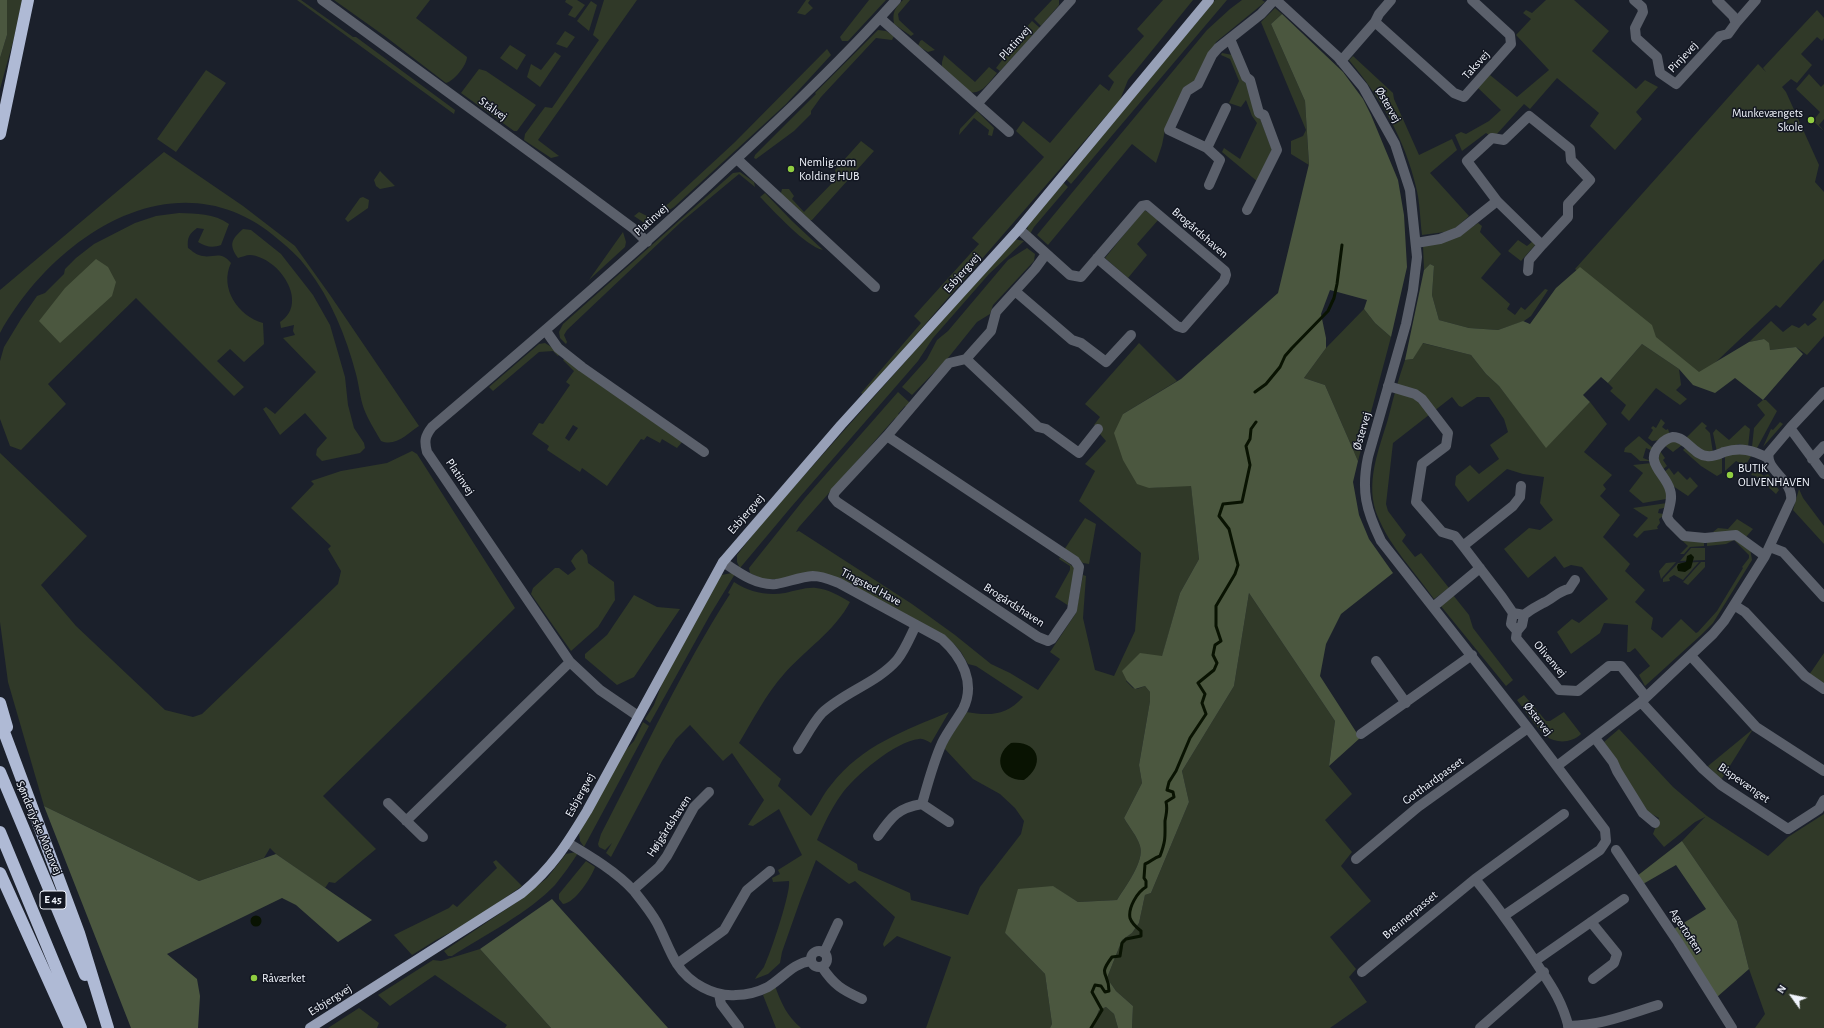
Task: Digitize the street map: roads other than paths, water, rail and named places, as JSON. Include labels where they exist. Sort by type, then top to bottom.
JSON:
[{"type":"highway","points":[[1,131],[28,0]]},
{"type":"highway","points":[[1,131],[20,71],[35,0]]},
{"type":"highway","points":[[0,103],[20,43]]},
{"type":"highway","points":[[0,703],[16,763]]},
{"type":"highway","points":[[0,721],[79,933],[108,1028]]},
{"type":"highway","name":"Sønderjyske Motorvej","points":[[0,772],[108,1028]]},
{"type":"highway","name":"E 45","points":[[0,832],[81,1028]]},
{"type":"highway","points":[[0,873],[70,1028]]},
{"type":"main road","name":"Esbjergvej","points":[[310,1028],[522,893],[538,880],[555,861],[568,843],[723,562],[819,450],[1019,229],[1209,0]]},
{"type":"street","name":"Stålvej","points":[[322,0],[634,229],[647,242]]},
{"type":"street","name":"Platinvej","points":[[638,716],[600,690],[570,662],[427,452],[424,442],[426,436],[432,427],[546,331],[647,242],[737,159],[806,94],[896,0]]},
{"type":"street","name":"Platinvej","points":[[978,104],[1071,0]]},
{"type":"street","name":"Østervej","points":[[1209,185],[1220,160],[1207,148],[1169,130],[1187,91],[1198,84],[1212,55],[1218,48],[1261,14],[1275,0],[1341,61],[1363,87],[1395,144],[1410,190],[1417,257],[1413,290],[1406,324],[1368,457],[1364,489],[1366,505],[1371,519],[1381,541],[1472,655],[1605,830],[1606,841],[1600,850],[1505,915]]},
{"type":"street","points":[[1341,61],[1375,22],[1379,14],[1391,0]]},
{"type":"street","name":"Taksvej","points":[[1375,22],[1454,93],[1464,97],[1511,44],[1510,35],[1472,0]]},
{"type":"street","name":"Pinjevej","points":[[1634,0],[1642,8],[1643,12],[1635,28],[1636,38],[1658,57],[1660,73],[1676,84],[1720,36],[1728,34],[1756,0]]},
{"type":"street","points":[[1717,0],[1733,16],[1736,23]]},
{"type":"street","points":[[880,18],[1009,132]]},
{"type":"street","points":[[1230,39],[1246,77],[1250,80],[1259,113],[1264,115],[1277,150],[1247,210]]},
{"type":"street","points":[[1207,148],[1226,108]]},
{"type":"street","points":[[1528,271],[1529,260],[1568,216],[1568,204],[1590,180],[1571,160],[1570,149],[1529,116],[1504,140],[1492,138],[1466,161],[1497,201],[1542,245]]},
{"type":"street","points":[[737,159],[875,287]]},
{"type":"street","points":[[1416,243],[1440,240],[1458,232],[1497,201]]},
{"type":"street","name":"Brogårdshaven","points":[[1019,229],[1070,275],[1081,277],[1097,258],[1142,206],[1147,205],[1225,271],[1226,275],[1224,281],[1183,328],[1177,326],[1097,258]]},
{"type":"street","points":[[1046,254],[996,312],[991,331],[966,359],[1038,427],[1046,429],[1079,453],[1098,429]]},
{"type":"street","points":[[1015,291],[1072,340],[1081,343],[1106,362],[1131,335]]},
{"type":"street","points":[[546,331],[558,348],[582,367],[704,452]]},
{"type":"street","name":"Brogårdshaven","points":[[887,436],[1075,560],[1080,567],[1072,610],[1052,639],[1048,641],[1038,637],[837,502],[833,497],[835,492],[887,436],[949,363],[966,359]]},
{"type":"street","name":"Olivenvej","points":[[1388,386],[1415,394],[1422,399],[1448,432],[1446,446],[1422,464],[1416,502],[1442,532],[1455,536],[1480,568],[1513,613],[1511,624],[1517,631],[1516,638],[1559,690],[1578,691],[1609,666],[1621,666],[1643,700]]},
{"type":"street","points":[[1557,766],[1643,700],[1690,656],[1724,621],[1767,551],[1781,524],[1792,496],[1788,486],[1769,463],[1769,453],[1824,392]]},
{"type":"street","points":[[1790,428],[1824,474]]},
{"type":"street","points":[[1768,458],[1753,451],[1741,448],[1707,457],[1682,440],[1672,437],[1666,440],[1657,448],[1654,458],[1656,468],[1665,479],[1671,491],[1671,501],[1667,516],[1670,522],[1684,536],[1705,538],[1736,535],[1767,551],[1783,552],[1824,597]]},
{"type":"street","points":[[1812,458],[1824,446]]},
{"type":"street","points":[[1463,546],[1513,506],[1520,497],[1521,486]]},
{"type":"street","name":"Tingsted Have","points":[[723,562],[744,576],[759,582],[775,584],[812,576],[825,578],[857,592],[916,626],[942,639],[954,650],[961,660],[967,674],[968,691],[964,708],[943,740],[934,761],[922,804]]},
{"type":"street","points":[[1433,607],[1480,568]]},
{"type":"street","points":[[1517,631],[1522,625],[1524,615],[1535,605],[1544,603],[1562,590],[1569,589],[1575,580]]},
{"type":"street","points":[[1734,605],[1745,612],[1805,676],[1824,689]]},
{"type":"street","points":[[1513,613],[1524,615]]},
{"type":"street","points":[[798,749],[811,727],[837,700],[886,671],[897,660],[907,646],[916,626]]},
{"type":"street","points":[[1361,734],[1472,655]]},
{"type":"street","points":[[1690,656],[1756,727],[1824,770]]},
{"type":"street","points":[[1376,661],[1406,703]]},
{"type":"street","points":[[406,821],[570,662]]},
{"type":"street","name":"Bispevænget","points":[[1643,700],[1703,769],[1721,785],[1788,829],[1819,809],[1824,800]]},
{"type":"street","name":"Gotthardpasset","points":[[1356,859],[1418,807],[1528,728]]},
{"type":"street","points":[[1595,738],[1613,762],[1643,814],[1655,823]]},
{"type":"street","name":"Højgårdshaven","points":[[633,890],[659,867],[667,856],[694,807],[709,792]]},
{"type":"street","points":[[388,803],[423,837]]},
{"type":"street","points":[[878,836],[890,818],[900,810],[922,804],[949,822]]},
{"type":"street","name":"Brennerpasset","points":[[1362,972],[1475,878],[1564,814]]},
{"type":"street","points":[[568,843],[600,863],[633,890],[656,922],[677,964],[694,981],[705,989],[719,994],[734,996],[752,994],[768,986],[801,962],[811,961]]},
{"type":"street","name":"Agertoften","points":[[1616,850],[1673,935],[1732,1028]]},
{"type":"street","points":[[677,964],[724,930],[746,890],[770,871]]},
{"type":"street","points":[[1475,878],[1505,915],[1554,987],[1569,1027],[1592,1025],[1620,1018],[1658,1005]]},
{"type":"street","points":[[1535,961],[1624,899]]},
{"type":"street","points":[[1591,922],[1616,954],[1614,963],[1593,979]]},
{"type":"street","points":[[822,967],[827,961],[824,953],[838,923]]},
{"type":"street","points":[[811,961],[814,953],[819,951],[824,953]]},
{"type":"street","points":[[811,961],[816,967],[822,967]]},
{"type":"street","points":[[822,967],[835,985],[862,999]]},
{"type":"street","points":[[1480,1028],[1544,972]]},
{"type":"street","points":[[719,994],[721,1004],[740,1028]]},
{"type":"waterway","points":[[1255,392],[1266,384],[1280,367],[1285,356],[1328,311],[1334,298],[1337,284],[1342,245]]},
{"type":"waterway","points":[[1091,1028],[1102,1010],[1092,992],[1095,985],[1101,986],[1105,992],[1109,991],[1109,985],[1104,971],[1105,968],[1112,957],[1120,956],[1122,943],[1126,939],[1141,936],[1141,931],[1134,925],[1130,918],[1130,910],[1136,896],[1146,887],[1146,881],[1144,878],[1145,864],[1160,856],[1165,835],[1167,810],[1166,802],[1174,797],[1173,792],[1167,790],[1169,782],[1176,771],[1190,738],[1206,714],[1202,703],[1205,694],[1198,683],[1214,670],[1217,663],[1213,655],[1215,645],[1221,641],[1216,626],[1216,606],[1235,574],[1238,565],[1229,529],[1219,516],[1223,504],[1242,502],[1250,465],[1246,446],[1250,439],[1251,429],[1256,422]]},
{"type":"place","name":"Munkevængets Skole","points":[[1811,120]]},
{"type":"place","name":"Nemlig.com Kolding HUB","points":[[791,169]]},
{"type":"place","name":"BUTIK OLIVENHAVEN","points":[[1730,475]]},
{"type":"place","name":"Råværket","points":[[254,978]]}]
